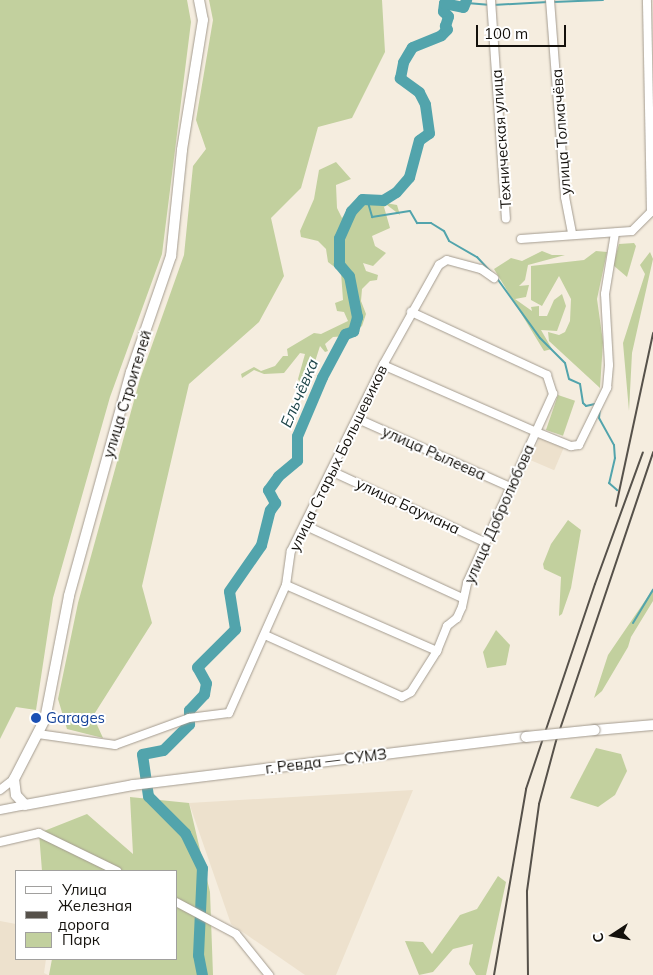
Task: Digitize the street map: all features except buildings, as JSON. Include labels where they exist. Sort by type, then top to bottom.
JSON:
[{"type":"main road","name":"улица Строителей","points":[[14,779],[45,719],[69,596],[132,372],[172,256],[182,150],[203,20],[199,0]]},
{"type":"main road","name":"г. Ревда — СУМЗ","points":[[25,805],[133,785],[526,737],[653,725]]},
{"type":"main road","points":[[14,779],[16,795],[25,805]]},
{"type":"street","name":"Техническая улица","points":[[491,0],[506,218]]},
{"type":"street","name":"улица Толмачёва","points":[[550,0],[565,197],[572,234]]},
{"type":"street","points":[[521,239],[572,234],[615,233],[636,229],[651,212],[647,0]]},
{"type":"street","points":[[383,365],[536,432],[571,446],[579,444],[606,392],[609,365],[605,294],[615,233]]},
{"type":"street","name":"улица Старых Большевиков","points":[[38,734],[115,745],[189,718],[229,714],[286,585],[291,551],[411,312],[444,261],[481,269],[494,278]]},
{"type":"street","name":"улица Добролюбова","points":[[265,636],[402,697],[411,692],[437,651],[447,626],[457,618],[462,607],[462,598],[485,542],[553,394],[548,376],[411,312]]},
{"type":"street","name":"улица Рылеева","points":[[358,419],[510,487]]},
{"type":"street","name":"улица Баумана","points":[[331,471],[485,542]]},
{"type":"street","points":[[304,525],[462,598]]},
{"type":"street","points":[[286,585],[437,651]]},
{"type":"street","name":"улица Строителей","points":[[0,790],[14,779]]},
{"type":"street","name":"г. Ревда — СУМЗ","points":[[0,810],[25,805]]},
{"type":"street","points":[[0,842],[39,833],[115,870]]},
{"type":"street","points":[[178,903],[236,934],[269,975]]},
{"type":"shaded area","points":[[540,437],[564,447],[554,470],[530,460]]},
{"type":"shaded area","points":[[413,790],[336,975],[305,975],[231,924],[189,803]]},
{"type":"shaded area","points":[[0,921],[15,924],[15,960],[46,960],[44,973],[48,975],[0,975]]},
{"type":"green space","points":[[0,0],[187,0],[191,22],[162,254],[110,397],[53,598],[36,710],[16,707],[0,739]]},
{"type":"green space","points":[[209,0],[382,0],[385,52],[352,118],[318,127],[301,188],[271,218],[284,276],[259,322],[189,384],[142,586],[152,623],[93,716],[103,738],[67,729],[58,699],[78,603],[140,379],[184,255],[193,166],[206,149],[196,120],[213,20]]},
{"type":"green space","points":[[336,162],[351,179],[336,185],[337,208],[342,218],[357,198],[397,205],[400,215],[387,205],[384,207],[390,228],[372,236],[375,246],[386,253],[373,266],[363,263],[366,271],[378,275],[377,280],[370,281],[362,289],[361,301],[366,314],[362,326],[348,336],[333,337],[325,344],[328,351],[325,352],[320,346],[307,387],[302,387],[298,379],[305,354],[300,353],[284,373],[264,374],[254,370],[242,378],[241,374],[254,367],[261,371],[275,366],[283,356],[288,356],[287,349],[314,333],[321,334],[348,321],[344,312],[337,311],[335,303],[343,300],[341,272],[328,262],[326,249],[318,241],[301,237],[300,231],[314,199],[319,170]]},
{"type":"green space","points":[[634,243],[636,246],[627,277],[613,265],[619,244]]},
{"type":"green space","points":[[542,251],[552,255],[565,255],[528,265],[525,280],[519,286],[529,285],[526,297],[515,299],[532,311],[531,307],[539,306],[539,316],[547,316],[554,300],[562,294],[566,306],[557,331],[541,330],[552,349],[544,351],[494,269],[511,258],[522,261]]},
{"type":"green space","points":[[596,251],[607,252],[597,299],[603,342],[600,388],[549,341],[548,332],[559,335],[565,332],[570,321],[571,299],[559,276],[542,306],[531,300],[531,266],[584,260]]},
{"type":"green space","points":[[650,252],[653,259],[632,353],[629,411],[623,343],[645,274],[640,265]]},
{"type":"green space","points":[[558,395],[575,401],[563,436],[546,430]]},
{"type":"green space","points":[[568,520],[581,530],[571,588],[562,614],[559,616],[561,577],[544,569],[543,564],[551,544]]},
{"type":"green space","points":[[653,589],[653,601],[602,691],[594,698],[608,655]]},
{"type":"green space","points":[[496,630],[510,645],[506,665],[487,668],[483,652]]},
{"type":"green space","points":[[596,748],[621,754],[627,771],[615,795],[598,807],[570,798]]},
{"type":"green space","points":[[130,797],[189,803],[210,892],[213,975],[49,975],[52,960],[178,960],[178,870],[42,870],[39,833],[87,814],[133,854]]},
{"type":"green space","points":[[498,876],[506,882],[486,975],[476,975],[469,964],[473,944],[453,949],[433,972],[419,975],[405,941],[423,942],[432,954],[460,915],[477,909]]},
{"type":"waterway","name":"Ельчёвка","points":[[202,975],[198,955],[202,868],[185,833],[148,796],[142,754],[163,750],[189,724],[189,710],[204,694],[206,683],[197,667],[235,629],[229,591],[261,545],[270,510],[275,503],[268,490],[278,476],[297,460],[297,436],[322,377],[345,334],[353,331],[357,317],[349,276],[339,264],[339,238],[351,211],[362,199],[383,200],[396,192],[409,177],[419,140],[429,133],[425,104],[419,92],[400,78],[403,62],[412,47],[441,35],[447,29],[445,26],[448,16],[443,11],[444,3],[463,7],[466,0]]},
{"type":"waterway","points":[[553,2],[603,0]]},
{"type":"waterway","points":[[493,5],[548,2]]},
{"type":"waterway","points":[[467,3],[488,5]]},
{"type":"waterway","points":[[367,199],[372,217],[410,211],[417,223],[431,223],[444,231],[449,241],[477,257],[493,274]]},
{"type":"waterway","points":[[496,277],[540,338],[565,363],[569,379],[580,384],[583,403],[586,406],[595,404]]},
{"type":"waterway","points":[[600,407],[599,418],[614,445],[615,458],[609,483],[617,490]]},
{"type":"waterway","points":[[633,623],[653,590]]},
{"type":"railway","points":[[616,506],[653,333]]},
{"type":"railway","points":[[494,975],[526,789],[595,584],[643,452]]},
{"type":"railway","points":[[528,975],[527,891],[539,804],[556,741],[653,452]]},
{"type":"place","name":"Garages","points":[[36,718]]}]
